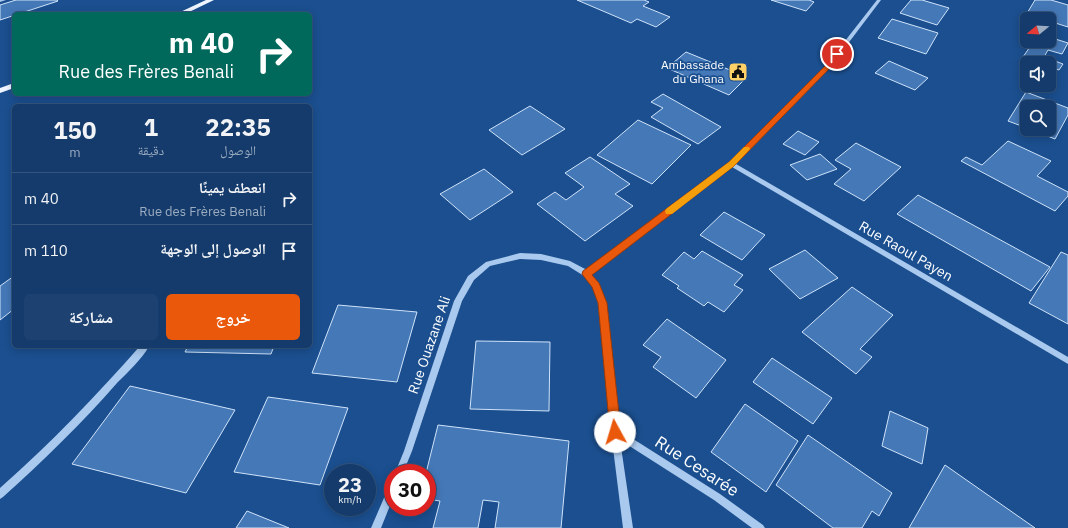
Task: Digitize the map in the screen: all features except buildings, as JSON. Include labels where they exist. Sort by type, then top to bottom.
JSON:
[{"type":"main road","points":[[184,12],[211,0]]},
{"type":"main road","points":[[0,91],[12,86]]},
{"type":"street","points":[[0,1],[4,0]]},
{"type":"street","points":[[628,528],[615,432],[602,303],[596,286],[587,274],[732,164],[829,65],[879,0]]},
{"type":"street","name":"Rue Raoul Payen","points":[[732,164],[1068,361]]},
{"type":"street","name":"Rue Ouazane Ali","points":[[403,464],[458,301],[471,278],[488,264],[520,256],[541,257],[570,264],[587,274]]},
{"type":"street","points":[[0,494],[32,467],[121,375],[143,348]]},
{"type":"street","name":"Rue Cesarée","points":[[615,432],[717,497],[760,528]]},
{"type":"street","points":[[376,528],[384,509]]},
{"type":"slow traffic","points":[[669,211],[732,164],[747,149]]},
{"type":"place","name":"Ambassade du Ghana","points":[[738,72]]},
{"type":"route","points":[[615,432],[602,303],[596,286],[587,274],[732,164],[829,65],[837,54]]}]
